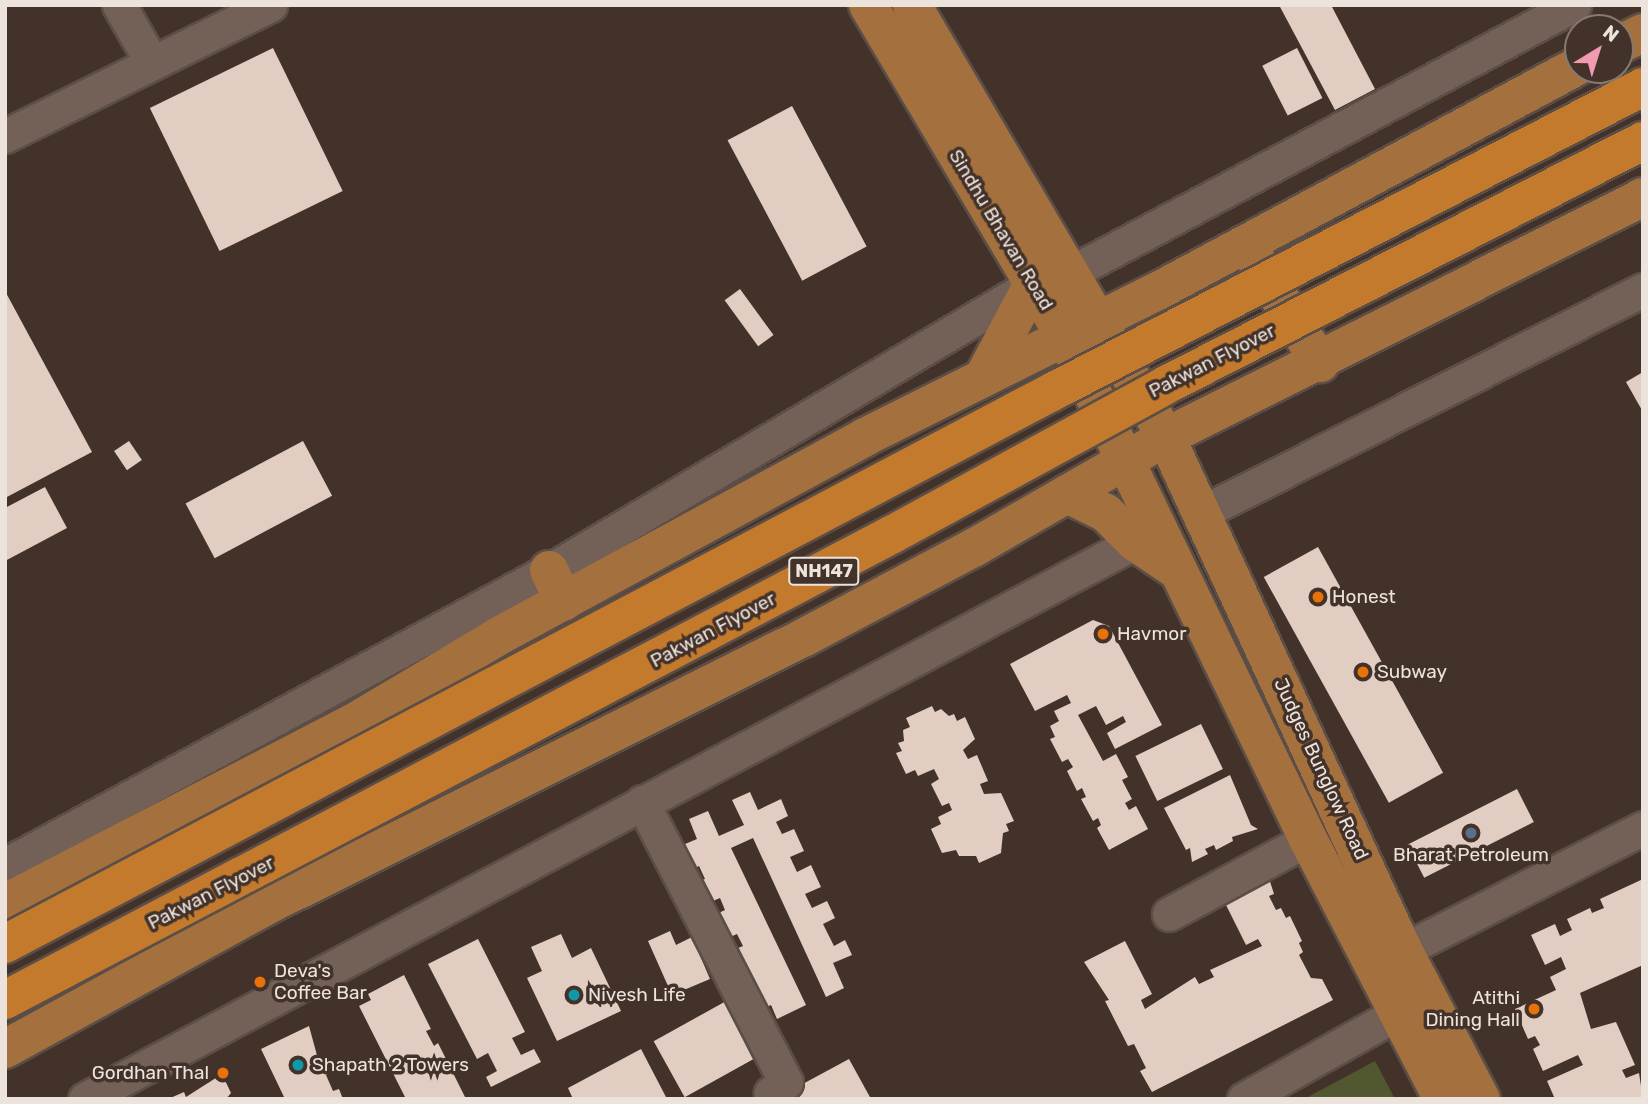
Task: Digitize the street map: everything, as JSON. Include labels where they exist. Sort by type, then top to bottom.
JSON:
[{"type":"highway","name":"NH147","points":[[5,944],[1052,392],[1643,87]]},
{"type":"highway","name":"Pakwan Flyover","points":[[5,1000],[869,547],[1164,386],[1643,141]]},
{"type":"main road","name":"Sindhu Bhavan Road","points":[[868,5],[1066,338],[1125,459]]},
{"type":"main road","name":"Sindhu Bhavan Road","points":[[912,5],[1070,273],[1100,319],[1166,437]]},
{"type":"main road","points":[[5,903],[351,724],[556,586],[1066,338],[1564,73]]},
{"type":"main road","points":[[5,1049],[274,902],[803,638],[1166,437],[1320,362],[1643,197]]},
{"type":"main road","points":[[1247,242],[1263,276],[1320,362]]},
{"type":"main road","points":[[1070,273],[1158,291]]},
{"type":"main road","points":[[983,378],[1033,284]]},
{"type":"main road","name":"Judges Bunglow Road","points":[[1166,437],[1203,512],[1388,958]]},
{"type":"main road","name":"Judges Bunglow Road","points":[[1125,459],[1175,569],[1308,839],[1388,958],[1413,1004],[1481,1099]]},
{"type":"main road","points":[[1067,494],[1106,513],[1135,542],[1175,569]]},
{"type":"main road","name":"Judges Bunglow Road","points":[[1413,1004],[1443,1099]]},
{"type":"street","points":[[119,5],[151,61]]},
{"type":"street","points":[[5,136],[151,61],[270,5]]},
{"type":"street","points":[[1070,273],[1576,5]]},
{"type":"street","points":[[5,865],[556,586],[1033,284]]},
{"type":"street","points":[[1203,512],[1643,290]]},
{"type":"street","points":[[85,1099],[1135,542]]},
{"type":"street","points":[[642,802],[786,1082],[768,1097]]},
{"type":"street","points":[[1388,958],[1643,828]]},
{"type":"street","points":[[1169,914],[1308,839]]},
{"type":"street","points":[[1244,1099],[1413,1004]]},
{"type":"green space","points":[[1375,1061],[1395,1099],[1304,1099]]},
{"type":"building","points":[[1279,5],[1331,5],[1375,89],[1335,110]]},
{"type":"building","points":[[273,48],[343,191],[220,251],[150,108]]},
{"type":"building","points":[[1297,48],[1322,98],[1288,116],[1262,66]]},
{"type":"building","points":[[792,106],[867,246],[802,281],[728,140]]},
{"type":"building","points":[[740,289],[774,335],[758,346],[725,300]]},
{"type":"building","points":[[5,291],[92,452],[5,498]]},
{"type":"building","points":[[1643,372],[1643,412],[1626,382]]},
{"type":"building","points":[[129,441],[142,460],[127,470],[114,451]]},
{"type":"building","points":[[303,441],[332,496],[215,558],[186,503]]},
{"type":"building","points":[[45,487],[67,528],[5,561],[5,508]]},
{"type":"building","points":[[1318,547],[1443,773],[1389,803],[1264,577]]},
{"type":"building","points":[[1093,620],[1109,626],[1162,725],[1115,749],[1107,733],[1126,722],[1123,716],[1106,725],[1096,706],[1078,715],[1103,761],[1116,754],[1128,777],[1122,780],[1132,799],[1125,803],[1129,810],[1136,806],[1148,829],[1109,850],[1097,828],[1101,825],[1098,818],[1093,821],[1081,799],[1086,797],[1082,788],[1077,791],[1067,771],[1073,767],[1068,759],[1062,762],[1050,739],[1055,737],[1050,726],[1059,721],[1054,711],[1071,703],[1067,695],[1035,711],[1010,664]]},
{"type":"building","points":[[932,706],[935,712],[941,709],[949,716],[954,714],[957,721],[965,717],[975,739],[963,750],[968,759],[977,755],[988,781],[980,784],[984,794],[1001,793],[1014,821],[1006,824],[1009,831],[1003,833],[1001,853],[979,863],[976,856],[959,856],[956,850],[942,853],[931,829],[941,824],[938,817],[952,810],[949,803],[942,806],[931,784],[939,779],[934,769],[918,776],[915,770],[906,774],[896,753],[902,751],[898,743],[904,741],[903,730],[910,727],[906,718]]},
{"type":"building","points":[[1201,724],[1223,769],[1157,801],[1135,756]]},
{"type":"building","points":[[1230,775],[1251,825],[1258,829],[1232,837],[1233,841],[1216,850],[1214,845],[1205,849],[1208,854],[1192,862],[1190,848],[1186,850],[1164,808]]},
{"type":"building","name":"Bharat Petroleum","points":[[1517,789],[1534,822],[1424,878],[1407,845]]},
{"type":"building","points":[[750,792],[758,810],[781,799],[788,816],[776,822],[782,834],[794,829],[804,851],[790,857],[797,872],[811,865],[821,887],[805,894],[812,908],[827,901],[835,918],[823,924],[834,946],[845,940],[852,955],[833,963],[844,988],[826,997],[753,838],[731,848],[806,1005],[777,1019],[771,1005],[753,1013],[726,953],[743,946],[737,934],[721,941],[710,917],[725,910],[720,898],[704,905],[694,883],[705,879],[699,866],[689,871],[678,847],[697,839],[689,819],[708,811],[719,836],[744,825],[732,800]]},
{"type":"building","points":[[1266,869],[1274,894],[1269,896],[1276,910],[1281,908],[1286,918],[1290,916],[1302,941],[1299,943],[1303,952],[1299,955],[1311,978],[1322,979],[1333,1000],[1152,1092],[1140,1071],[1146,1068],[1134,1044],[1128,1046],[1105,1001],[1109,1000],[1084,962],[1125,941],[1152,994],[1141,1000],[1145,1009],[1195,977],[1199,984],[1214,977],[1210,970],[1262,946],[1258,939],[1246,945],[1220,893]]},
{"type":"building","points":[[1643,879],[1643,965],[1580,993],[1591,1029],[1616,1022],[1635,1065],[1622,1070],[1626,1078],[1639,1073],[1643,1099],[1555,1099],[1547,1081],[1583,1065],[1578,1055],[1543,1071],[1533,1049],[1540,1045],[1535,1036],[1528,1039],[1515,1009],[1556,990],[1550,977],[1566,969],[1561,957],[1545,965],[1531,935],[1555,924],[1560,936],[1572,930],[1567,919],[1590,908],[1592,913],[1604,908],[1600,899]]},
{"type":"building","points":[[670,931],[676,945],[692,937],[710,979],[672,995],[648,941]]},
{"type":"building","name":"Nivesh Life","points":[[561,934],[572,958],[591,948],[621,1011],[557,1041],[527,978],[542,971],[531,947]]},
{"type":"building","points":[[478,939],[525,1032],[512,1038],[521,1055],[534,1049],[541,1062],[491,1087],[486,1077],[497,1071],[488,1053],[477,1059],[428,964]]},
{"type":"building","points":[[404,975],[431,1029],[426,1031],[434,1046],[438,1043],[466,1099],[406,1099],[359,1006],[371,1000],[368,994]]},
{"type":"building","points":[[728,1000],[759,1056],[685,1097],[654,1041]]},
{"type":"building","name":"Shapath 2 Towers","points":[[309,1026],[318,1059],[323,1056],[331,1072],[326,1075],[333,1091],[339,1089],[343,1099],[285,1099],[261,1049]]},
{"type":"building","points":[[641,1049],[667,1099],[573,1099],[568,1088]]},
{"type":"building","points":[[849,1059],[871,1099],[790,1099],[786,1093]]},
{"type":"building","points":[[222,1074],[231,1093],[226,1099],[168,1099],[184,1092],[186,1097]]},
{"type":"place","name":"Honest","points":[[1318,597]]},
{"type":"place","name":"Havmor","points":[[1103,634]]},
{"type":"place","name":"Subway","points":[[1363,672]]},
{"type":"place","name":"Bharat Petroleum","points":[[1471,833]]},
{"type":"place","name":"Deva's Coffee Bar","points":[[260,982]]},
{"type":"place","name":"Nivesh Life","points":[[574,995]]},
{"type":"place","name":"Atithi Dining Hall","points":[[1534,1009]]},
{"type":"place","name":"Shapath 2 Towers","points":[[298,1065]]},
{"type":"place","name":"Gordhan Thal","points":[[223,1073]]}]
